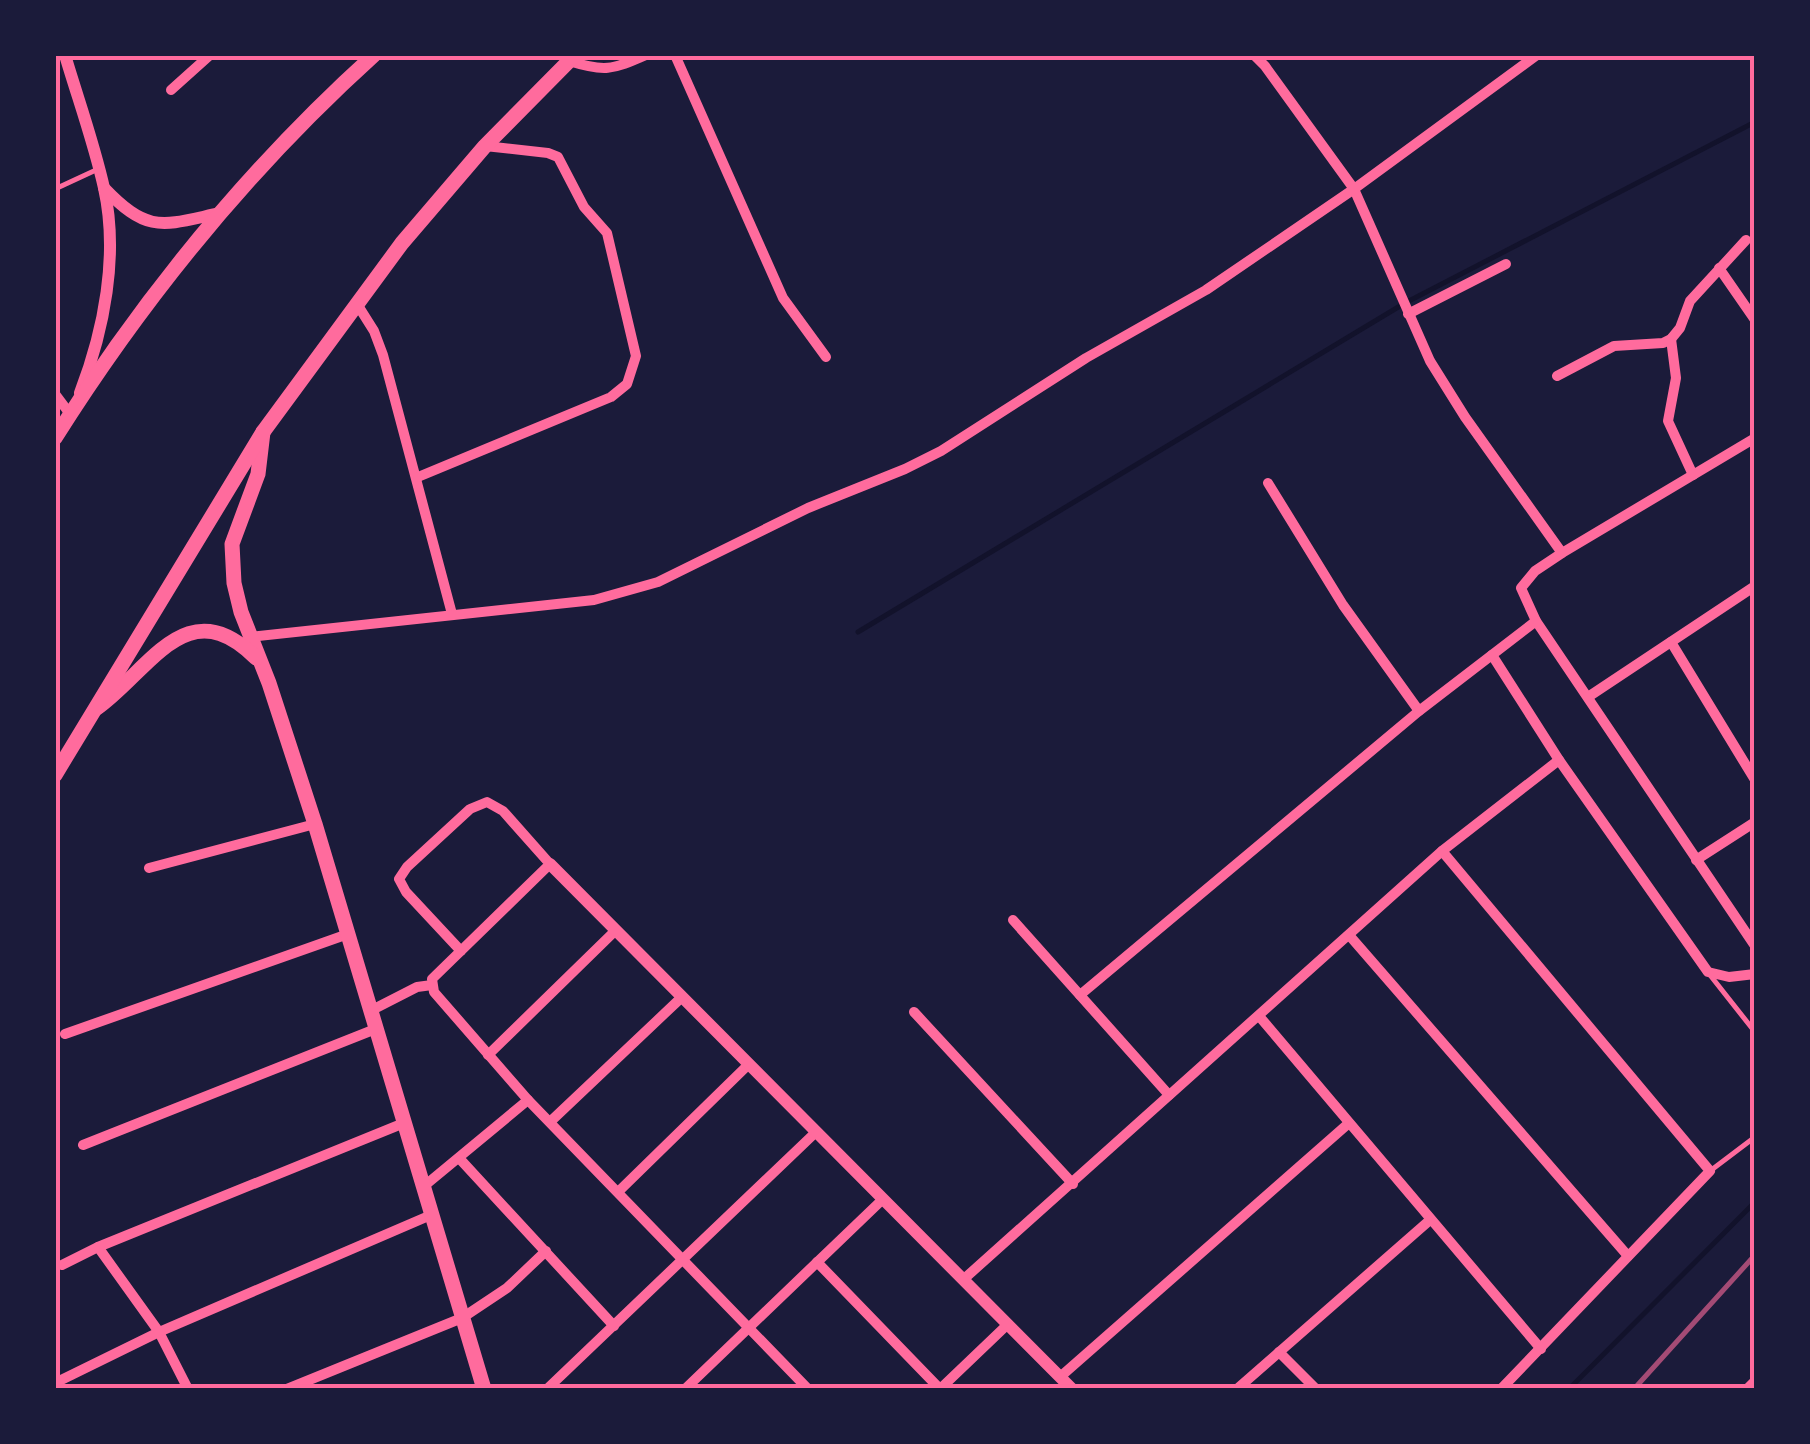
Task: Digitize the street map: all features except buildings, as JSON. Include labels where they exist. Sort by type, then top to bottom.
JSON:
[{"type":"main road","points":[[55,438],[140,313],[221,213],[274,150],[374,55]]},
{"type":"main road","points":[[55,776],[263,432],[402,243],[485,146],[572,58]]},
{"type":"main road","points":[[263,432],[261,462],[232,544],[234,583],[378,1028],[484,1389]]},
{"type":"main road","points":[[96,709],[132,681],[162,646],[185,633],[224,634],[244,646],[262,665]]},
{"type":"street","points":[[55,394],[72,410],[98,334],[110,243],[104,188],[64,55]]},
{"type":"street","points":[[172,90],[210,55]]},
{"type":"street","points":[[572,58],[601,70],[612,70],[646,55]]},
{"type":"street","points":[[674,55],[783,298],[826,358]]},
{"type":"street","points":[[1254,55],[1354,189],[1430,361],[1562,553]]},
{"type":"street","points":[[250,637],[594,600],[658,582],[825,500],[924,461],[1075,364],[1186,304],[1354,189],[1537,55]]},
{"type":"street","points":[[418,477],[612,397],[627,384],[635,366],[634,346],[609,238],[580,202],[562,160],[548,152],[485,146]]},
{"type":"street","points":[[104,188],[124,210],[152,222],[189,222],[221,213]]},
{"type":"street","points":[[1556,376],[1614,346],[1664,343],[1671,339],[1680,328],[1690,301],[1746,240]]},
{"type":"street","points":[[1408,314],[1506,264]]},
{"type":"street","points":[[1719,268],[1755,320]]},
{"type":"street","points":[[357,304],[379,342],[452,614]]},
{"type":"street","points":[[1671,339],[1676,378],[1668,421],[1693,475]]},
{"type":"street","points":[[1755,438],[1535,570],[1522,588],[1536,621],[1755,946]]},
{"type":"street","points":[[1268,484],[1343,605],[1419,711]]},
{"type":"street","points":[[1588,697],[1755,586]]},
{"type":"street","points":[[1080,995],[1419,711],[1536,621]]},
{"type":"street","points":[[1672,642],[1755,780]]},
{"type":"street","points":[[1492,655],[1559,760],[1708,972],[1729,977],[1755,974]]},
{"type":"street","points":[[965,1278],[1442,850],[1559,760]]},
{"type":"street","points":[[462,952],[401,886],[400,879],[406,867],[470,809],[487,802],[503,811],[550,864],[1072,1389]]},
{"type":"street","points":[[1696,860],[1755,822]]},
{"type":"street","points":[[150,868],[314,824]]},
{"type":"street","points":[[1442,850],[1710,1171],[1501,1389]]},
{"type":"street","points":[[550,864],[436,975],[432,986],[438,998],[528,1100],[808,1389]]},
{"type":"street","points":[[1013,920],[1170,1096]]},
{"type":"street","points":[[488,1055],[616,930]]},
{"type":"street","points":[[65,1034],[348,934]]},
{"type":"street","points":[[1349,934],[1628,1256]]},
{"type":"street","points":[[372,1010],[417,987],[432,986]]},
{"type":"street","points":[[551,1121],[682,997]]},
{"type":"street","points":[[914,1012],[1072,1184]]},
{"type":"street","points":[[1259,1016],[1540,1349]]},
{"type":"street","points":[[83,1145],[378,1028]]},
{"type":"street","points":[[618,1192],[749,1064]]},
{"type":"street","points":[[423,1188],[528,1100]]},
{"type":"street","points":[[62,1265],[404,1123]]},
{"type":"street","points":[[1060,1377],[1349,1123]]},
{"type":"street","points":[[548,1389],[816,1132]]},
{"type":"street","points":[[460,1158],[614,1326]]},
{"type":"street","points":[[685,1389],[883,1198]]},
{"type":"street","points":[[55,1383],[159,1332],[432,1216]]},
{"type":"street","points":[[1237,1389],[1430,1220]]},
{"type":"street","points":[[98,1247],[159,1332],[188,1389]]},
{"type":"street","points":[[288,1389],[462,1318],[507,1288],[546,1250]]},
{"type":"street","points":[[817,1262],[940,1389],[1008,1324]]},
{"type":"street","points":[[1279,1352],[1316,1389]]},
{"type":"street","points":[[1746,1389],[1755,1381]]},
{"type":"lane","points":[[55,189],[98,169]]},
{"type":"lane","points":[[1708,972],[1755,1032]]},
{"type":"lane","points":[[1710,1171],[1755,1137]]},
{"type":"waterway","points":[[858,632],[1405,303],[1755,122]]},
{"type":"waterway","points":[[1569,1389],[1755,1202]]},
{"type":"railway","points":[[1634,1389],[1755,1255]]}]
